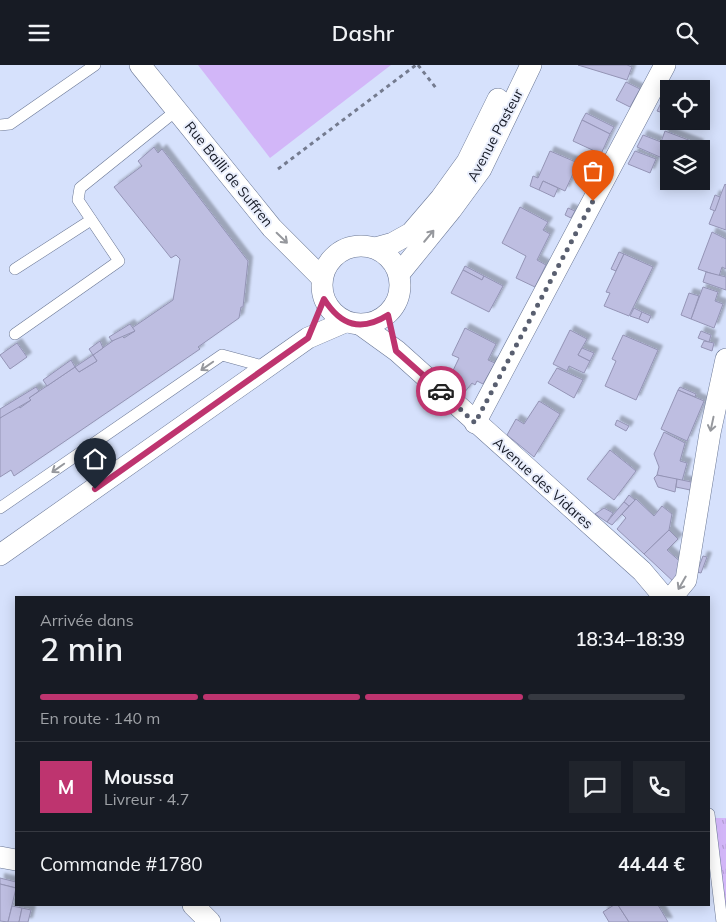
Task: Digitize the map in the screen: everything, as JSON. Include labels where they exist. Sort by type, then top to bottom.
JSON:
[{"type":"street","name":"Rue Bailli de Suffren","points":[[140,65],[272,228],[322,278]]},
{"type":"street","name":"Avenue Pasteur","points":[[375,248],[393,243],[410,233],[441,198],[467,162],[515,65]]},
{"type":"street","name":"Avenue Pasteur","points":[[399,274],[451,210],[481,169],[531,65]]},
{"type":"street","points":[[475,423],[665,65]]},
{"type":"street","points":[[0,555],[308,338],[353,323],[376,322],[388,315],[397,303],[401,289],[399,274],[386,254],[375,248],[362,245],[348,248],[336,254],[327,265],[322,278],[324,299],[333,313],[353,323]]},
{"type":"street","points":[[308,338],[324,299]]},
{"type":"street","points":[[388,315],[396,351]]},
{"type":"street","name":"Avenue des Vidares","points":[[353,323],[396,351],[642,571],[663,596]]},
{"type":"street","points":[[673,596],[686,580],[710,433],[726,359]]},
{"type":"street","points":[[0,857],[15,860]]},
{"type":"street","points":[[194,906],[210,922]]},
{"type":"lane","points":[[0,125],[10,124],[95,65]]},
{"type":"lane","points":[[14,334],[119,261],[78,200],[80,188],[177,110]]},
{"type":"lane","points":[[15,269],[92,220]]},
{"type":"lane","points":[[0,508],[222,355],[268,367]]},
{"type":"lane","points":[[710,822],[722,922]]},
{"type":"path","points":[[278,169],[417,65],[436,88]]},
{"type":"green space","points":[[198,65],[391,65],[270,158]]},
{"type":"green space","points":[[711,818],[726,818],[726,921]]},
{"type":"building","points":[[578,65],[627,65],[632,67],[627,80]]},
{"type":"building","points":[[626,82],[640,89],[630,107],[616,100]]},
{"type":"building","points":[[586,113],[614,127],[610,134],[582,120]]},
{"type":"building","points":[[582,120],[610,134],[601,154],[573,141]]},
{"type":"building","points":[[665,131],[689,140],[662,140]]},
{"type":"building","points":[[643,135],[660,142],[660,157],[637,147]]},
{"type":"building","points":[[154,147],[158,153],[162,149],[248,261],[243,307],[241,307],[239,318],[198,347],[200,349],[14,476],[11,470],[0,477],[0,418],[18,405],[20,408],[31,400],[29,398],[75,367],[79,372],[97,361],[93,355],[121,335],[124,338],[135,331],[132,328],[173,300],[180,259],[176,255],[171,258],[114,187],[142,166],[138,161]]},
{"type":"building","points":[[550,151],[578,163],[565,191],[543,181],[539,190],[530,186],[533,176],[538,178]]},
{"type":"building","points":[[635,151],[656,159],[650,173],[628,164]]},
{"type":"building","points":[[543,181],[558,188],[554,197],[539,190]]},
{"type":"building","points":[[726,185],[726,230],[709,224]]},
{"type":"building","points":[[715,195],[720,197],[715,211],[710,209]]},
{"type":"building","points":[[520,207],[548,222],[543,230],[550,234],[537,260],[546,265],[535,287],[516,278],[526,256],[502,243]]},
{"type":"building","points":[[568,208],[575,211],[571,218],[565,215]]},
{"type":"building","points":[[712,232],[726,239],[726,269],[722,267],[719,276],[698,269]]},
{"type":"building","points":[[619,252],[624,254],[616,271],[611,269]]},
{"type":"building","points":[[624,254],[653,267],[629,316],[604,306],[610,293],[606,292]]},
{"type":"building","points":[[465,266],[484,276],[482,280],[463,270]]},
{"type":"building","points":[[463,270],[482,280],[484,276],[503,286],[489,312],[451,293]]},
{"type":"building","points":[[706,272],[726,277],[726,290],[703,282]]},
{"type":"building","points":[[703,287],[718,292],[715,301],[723,304],[714,328],[691,319]]},
{"type":"building","points":[[689,293],[699,296],[691,319],[681,315]]},
{"type":"building","points":[[634,308],[642,312],[639,319],[630,316]]},
{"type":"building","points":[[642,312],[651,316],[648,323],[639,319]]},
{"type":"building","points":[[130,324],[135,331],[112,341],[109,337]]},
{"type":"building","points":[[465,328],[496,344],[488,360],[495,363],[483,384],[477,381],[475,385],[472,383],[464,393],[449,379],[459,358],[452,355]]},
{"type":"building","points":[[570,330],[587,339],[578,355],[590,361],[584,373],[569,366],[567,371],[553,364]]},
{"type":"building","points":[[701,331],[711,335],[709,342],[698,338]]},
{"type":"building","points":[[623,335],[658,350],[636,400],[605,386],[616,361],[612,359]]},
{"type":"building","points":[[100,341],[103,348],[93,355],[89,349]]},
{"type":"building","points":[[704,341],[714,343],[712,351],[701,347]]},
{"type":"building","points":[[17,343],[27,357],[10,369],[0,355]]},
{"type":"building","points":[[582,348],[594,353],[590,361],[578,355]]},
{"type":"building","points":[[93,355],[97,361],[79,372],[75,367]]},
{"type":"building","points":[[71,360],[75,367],[47,386],[43,380]]},
{"type":"building","points":[[557,368],[583,380],[574,398],[548,383]]},
{"type":"building","points":[[36,387],[39,391],[29,398],[31,400],[0,418],[0,409]]},
{"type":"building","points":[[680,387],[696,394],[695,397],[678,390]]},
{"type":"building","points":[[678,390],[704,401],[687,441],[661,429]]},
{"type":"building","points":[[539,401],[560,414],[534,457],[507,435],[516,419],[524,424]]},
{"type":"building","points":[[617,420],[629,426],[626,431],[615,425]]},
{"type":"building","points":[[664,432],[685,443],[680,461],[687,463],[682,481],[657,475],[659,467],[654,454]]},
{"type":"building","points":[[610,450],[636,471],[614,500],[587,479]]},
{"type":"building","points":[[657,475],[677,479],[675,492],[658,487],[654,478]]},
{"type":"building","points":[[677,479],[696,483],[695,491],[676,487]]},
{"type":"building","points":[[629,495],[635,500],[629,506],[624,502]]},
{"type":"building","points":[[636,499],[654,516],[662,506],[672,514],[669,530],[644,554],[617,529],[626,518],[622,514]]},
{"type":"building","points":[[624,502],[629,506],[612,525],[607,522]]},
{"type":"building","points":[[604,508],[613,513],[607,522],[595,514]]},
{"type":"building","points":[[669,530],[678,539],[667,550],[683,564],[676,584],[644,554]]},
{"type":"building","points":[[703,556],[707,557],[701,573],[697,572]]},
{"type":"building","points":[[0,878],[15,882],[15,888],[0,884]]},
{"type":"building","points":[[0,884],[15,888],[15,892],[8,922],[0,921]]},
{"type":"building","points":[[12,906],[22,908],[19,922],[8,922]]},
{"type":"building","points":[[612,906],[619,906],[629,922],[609,922],[603,912]]},
{"type":"building","points":[[619,906],[659,906],[668,922],[629,922]]},
{"type":"building","points":[[22,908],[31,910],[28,922],[19,922]]},
{"type":"way so far","points":[[441,391],[475,423],[593,201]]},
{"type":"route","points":[[95,489],[308,338],[324,299],[333,313],[345,322],[361,325],[376,322],[388,315],[396,351],[441,391]]}]
